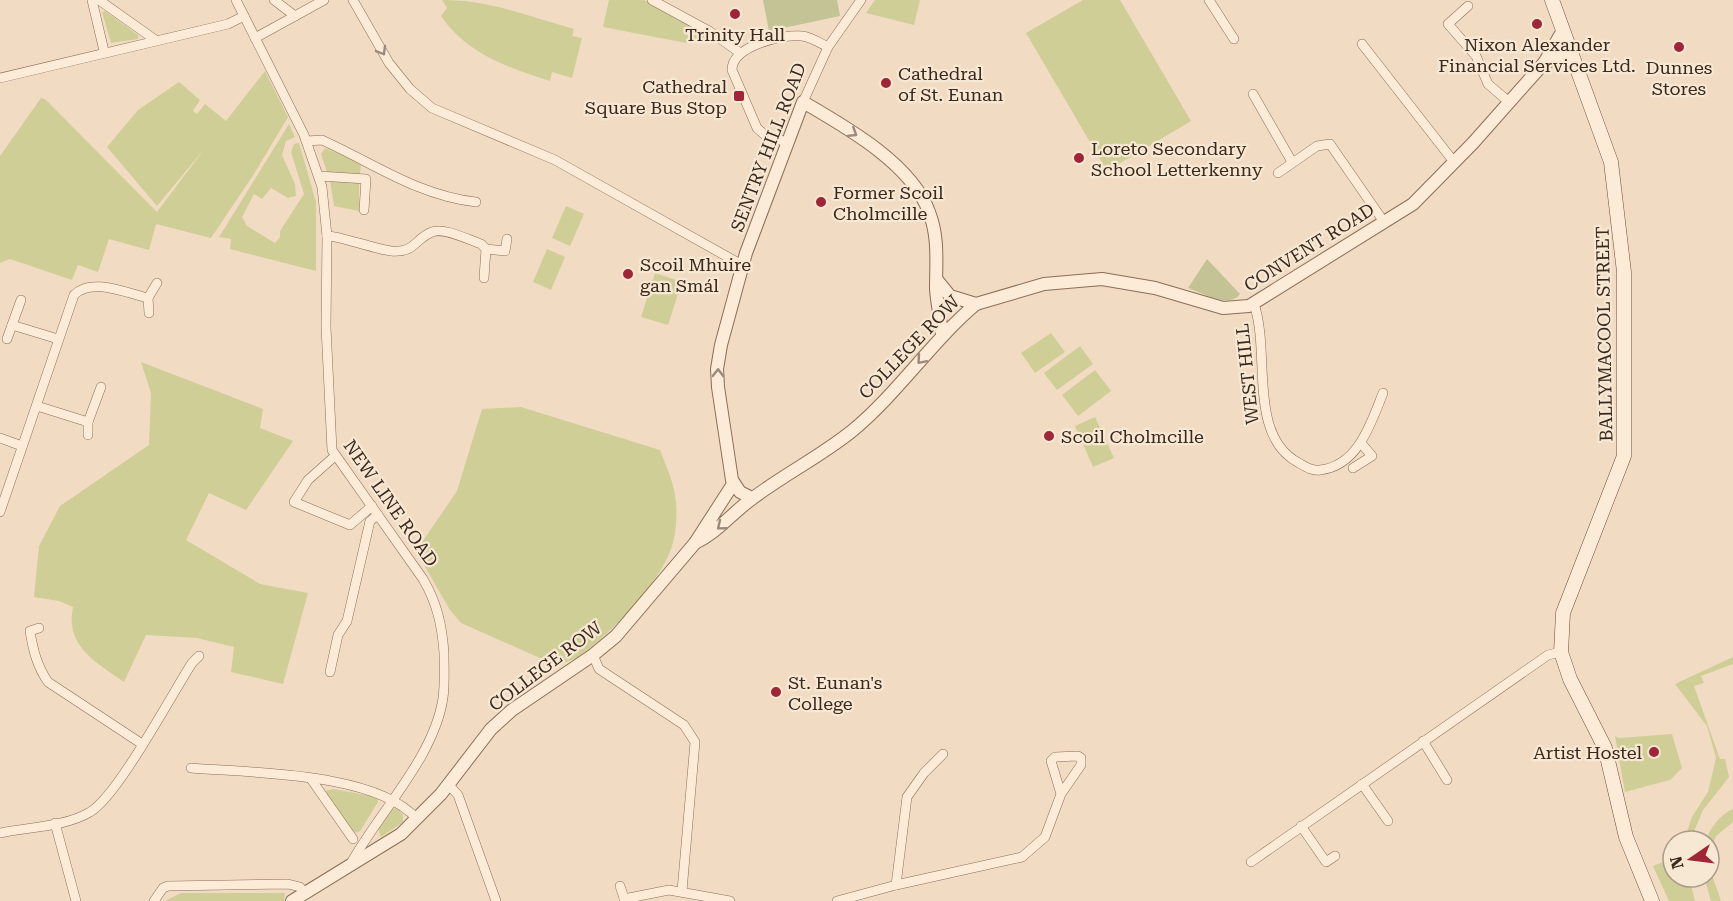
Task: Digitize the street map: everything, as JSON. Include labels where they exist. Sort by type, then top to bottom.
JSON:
[{"type":"main road","name":"BALLYMACOOL STREET","points":[[1552,0],[1562,32],[1607,147],[1616,183],[1624,272],[1625,439],[1619,471],[1586,548],[1563,613],[1561,652],[1570,679],[1605,748],[1627,840],[1652,901]]},
{"type":"street","points":[[92,0],[104,51]]},
{"type":"street","points":[[99,0],[154,39]]},
{"type":"street","name":"NEW LINE ROAD","points":[[236,0],[307,141],[319,176],[327,236],[327,384],[330,444],[335,456],[423,579],[435,601],[442,626],[443,698],[436,722],[422,753],[350,865]]},
{"type":"street","points":[[274,0],[295,16]]},
{"type":"street","points":[[255,38],[324,0]]},
{"type":"street","points":[[353,0],[389,63],[410,89],[432,108],[555,160],[742,265]]},
{"type":"street","points":[[652,0],[709,31],[739,52]]},
{"type":"street","points":[[1209,0],[1234,39]]},
{"type":"street","name":"SENTRY HILL ROAD","points":[[733,484],[717,369],[742,265],[786,142],[803,102],[828,47],[855,3]]},
{"type":"street","points":[[1468,6],[1448,24],[1476,56],[1488,84],[1509,102]]},
{"type":"street","points":[[0,78],[154,39],[228,24],[244,16]]},
{"type":"street","name":"CONVENT ROAD","points":[[976,304],[1044,284],[1102,279],[1155,288],[1223,308],[1241,309],[1254,304],[1413,204],[1544,63],[1562,32]]},
{"type":"street","points":[[786,142],[765,135],[757,128],[732,70],[732,64],[739,52],[761,44],[798,36],[828,47]]},
{"type":"street","points":[[1362,44],[1454,162]]},
{"type":"street","points":[[1544,63],[1570,53]]},
{"type":"street","points":[[1253,94],[1292,162]]},
{"type":"street","points":[[803,102],[866,140],[906,176],[922,196],[934,231],[942,335]]},
{"type":"street","points":[[307,141],[322,140],[411,184],[458,200],[476,202]]},
{"type":"street","points":[[1278,173],[1317,146],[1330,144],[1384,222]]},
{"type":"street","points":[[319,176],[366,179],[364,210]]},
{"type":"street","points":[[327,236],[369,247],[400,251],[415,246],[428,234],[439,231],[481,244],[486,249],[505,251],[507,239]]},
{"type":"street","points":[[484,278],[486,249]]},
{"type":"street","points":[[937,280],[950,296],[976,304]]},
{"type":"street","points":[[149,313],[148,298],[157,283]]},
{"type":"street","points":[[0,512],[74,296],[80,290],[96,286],[148,298]]},
{"type":"street","points":[[7,339],[21,300]]},
{"type":"street","name":"COLLEGE ROW","points":[[695,543],[719,528],[752,498],[852,431],[902,382],[942,335],[976,304]]},
{"type":"street","name":"WEST HILL","points":[[1254,304],[1261,327],[1268,425],[1277,446],[1288,457],[1318,471],[1332,468],[1345,460],[1361,443],[1383,393]]},
{"type":"street","points":[[12,325],[58,339]]},
{"type":"street","points":[[88,435],[88,422],[101,387]]},
{"type":"street","points":[[37,406],[88,422]]},
{"type":"street","points":[[0,438],[22,446]]},
{"type":"street","name":"WEST HILL","points":[[1353,468],[1372,456],[1361,443]]},
{"type":"street","points":[[335,456],[308,480],[294,502],[350,525],[372,506]]},
{"type":"street","points":[[733,484],[740,492],[752,498]]},
{"type":"street","name":"COLLEGE ROW","points":[[292,901],[380,847],[417,819],[448,785],[478,743],[512,710],[593,655],[616,636],[695,543],[733,484]]},
{"type":"street","points":[[330,672],[338,635],[346,621],[370,521],[378,515]]},
{"type":"street","points":[[39,628],[30,631],[32,643],[40,671],[48,681],[142,744]]},
{"type":"street","points":[[1251,862],[1548,655],[1561,652]]},
{"type":"street","points":[[593,655],[596,666],[603,673],[684,725],[694,739],[696,750],[682,891]]},
{"type":"street","points":[[0,833],[82,816],[98,807],[142,744],[192,663],[199,656]]},
{"type":"street","points":[[1423,741],[1447,780]]},
{"type":"street","points":[[896,885],[908,797],[924,773],[943,754]]},
{"type":"street","points":[[191,768],[311,779],[365,790],[392,799],[417,819]]},
{"type":"street","points":[[311,779],[353,839]]},
{"type":"street","points":[[1362,784],[1388,821]]},
{"type":"street","points":[[448,785],[458,795],[496,901]]},
{"type":"street","points":[[837,901],[896,885],[1022,857],[1045,837],[1061,794]]},
{"type":"street","points":[[55,823],[76,901]]},
{"type":"street","points":[[1301,826],[1326,862],[1335,856]]},
{"type":"street","points":[[368,835],[380,847]]},
{"type":"street","points":[[154,901],[166,887],[288,884],[300,887],[304,892]]},
{"type":"street","points":[[620,885],[624,900],[666,890],[730,901]]},
{"type":"street","points":[[665,901],[666,890]]},
{"type":"shaded area","points":[[442,0],[493,6],[574,29],[572,36],[582,38],[572,78],[552,72],[550,81],[489,58],[451,29],[441,16],[447,8]]},
{"type":"shaded area","points":[[609,0],[644,0],[707,34],[704,40],[686,43],[603,27]]},
{"type":"shaded area","points":[[763,0],[837,0],[840,16],[769,31]]},
{"type":"shaded area","points":[[875,0],[920,0],[914,25],[866,13]]},
{"type":"shaded area","points":[[1083,0],[1120,0],[1191,121],[1107,171],[1026,33]]},
{"type":"shaded area","points":[[105,11],[138,35],[138,39],[111,43],[102,12]]},
{"type":"shaded area","points":[[265,71],[288,117],[254,174],[211,238],[156,224],[149,250],[109,239],[98,272],[78,265],[72,280],[10,259],[0,263],[0,156],[41,98],[46,100],[157,212],[205,148],[157,206],[107,147],[138,110],[179,82],[200,100],[193,111],[197,114],[205,104],[226,121]]},
{"type":"shaded area","points":[[289,124],[295,137],[286,141],[282,155],[295,184],[296,196],[288,198],[271,188],[262,199],[254,194],[242,217],[247,226],[275,243],[280,237],[280,231],[304,194],[291,152],[294,144],[299,143],[316,202],[316,271],[230,249],[231,239],[219,237]]},
{"type":"shaded area","points":[[325,148],[361,163],[360,175],[327,172],[321,154]]},
{"type":"shaded area","points":[[330,180],[359,180],[359,211],[334,206]]},
{"type":"shaded area","points":[[566,206],[584,214],[570,246],[552,238]]},
{"type":"shaded area","points":[[547,249],[565,257],[551,290],[533,282]]},
{"type":"shaded area","points":[[1207,259],[1240,294],[1235,298],[1223,300],[1188,288]]},
{"type":"shaded area","points":[[655,273],[682,282],[668,325],[641,317]]},
{"type":"shaded area","points":[[1051,333],[1065,352],[1035,373],[1021,353]]},
{"type":"shaded area","points":[[1080,346],[1093,364],[1057,390],[1044,373]]},
{"type":"shaded area","points":[[141,362],[263,409],[260,428],[293,441],[246,510],[209,493],[186,540],[260,584],[308,593],[283,684],[231,672],[234,647],[197,638],[146,635],[124,682],[93,660],[78,643],[72,621],[73,607],[59,601],[34,597],[39,546],[60,506],[149,445],[151,393]]},
{"type":"shaded area","points":[[1095,370],[1111,391],[1078,416],[1062,395]]},
{"type":"shaded area","points":[[521,407],[660,450],[671,480],[676,504],[675,535],[671,549],[665,563],[644,594],[618,623],[590,648],[578,657],[558,666],[461,623],[450,610],[416,551],[457,491],[482,409]]},
{"type":"shaded area","points":[[1095,417],[1114,458],[1093,467],[1075,426]]},
{"type":"shaded area","points":[[1733,657],[1733,664],[1701,676],[1704,683],[1694,686],[1720,759],[1725,759],[1729,777],[1703,810],[1695,829],[1688,829],[1692,817],[1708,792],[1716,758],[1707,726],[1675,684]]},
{"type":"shaded area","points":[[1672,734],[1682,768],[1670,780],[1625,792],[1615,736],[1619,738]]},
{"type":"shaded area","points":[[333,789],[377,797],[378,802],[360,831],[356,833],[350,829],[326,794],[326,791]]},
{"type":"shaded area","points":[[397,808],[403,815],[403,822],[381,837],[378,829],[391,809]]},
{"type":"shaded area","points":[[1733,809],[1733,822],[1721,832],[1721,829],[1712,829],[1720,818]]},
{"type":"shaded area","points":[[1661,863],[1661,884],[1653,866]]},
{"type":"shaded area","points":[[1664,889],[1692,889],[1695,901],[1669,901]]},
{"type":"shaded area","points":[[1708,889],[1717,889],[1721,901],[1711,901]]},
{"type":"shaded area","points":[[181,893],[285,893],[284,901],[165,901]]},
{"type":"place","name":"Trinity Hall","points":[[735,14]]},
{"type":"place","name":"Nixon Alexander Financial Services Ltd.","points":[[1537,24]]},
{"type":"place","name":"Dunnes Stores","points":[[1679,47]]},
{"type":"place","name":"Cathedral of St. Eunan","points":[[886,83]]},
{"type":"place","name":"Cathedral Square Bus Stop","points":[[739,96]]},
{"type":"place","name":"Loreto Secondary School Letterkenny","points":[[1079,158]]},
{"type":"place","name":"Former Scoil Cholmcille","points":[[821,202]]},
{"type":"place","name":"Scoil Mhuire gan Smál","points":[[628,274]]},
{"type":"place","name":"Scoil Cholmcille","points":[[1049,436]]},
{"type":"place","name":"St. Eunan's College","points":[[776,692]]},
{"type":"place","name":"Artist Hostel","points":[[1654,752]]}]
